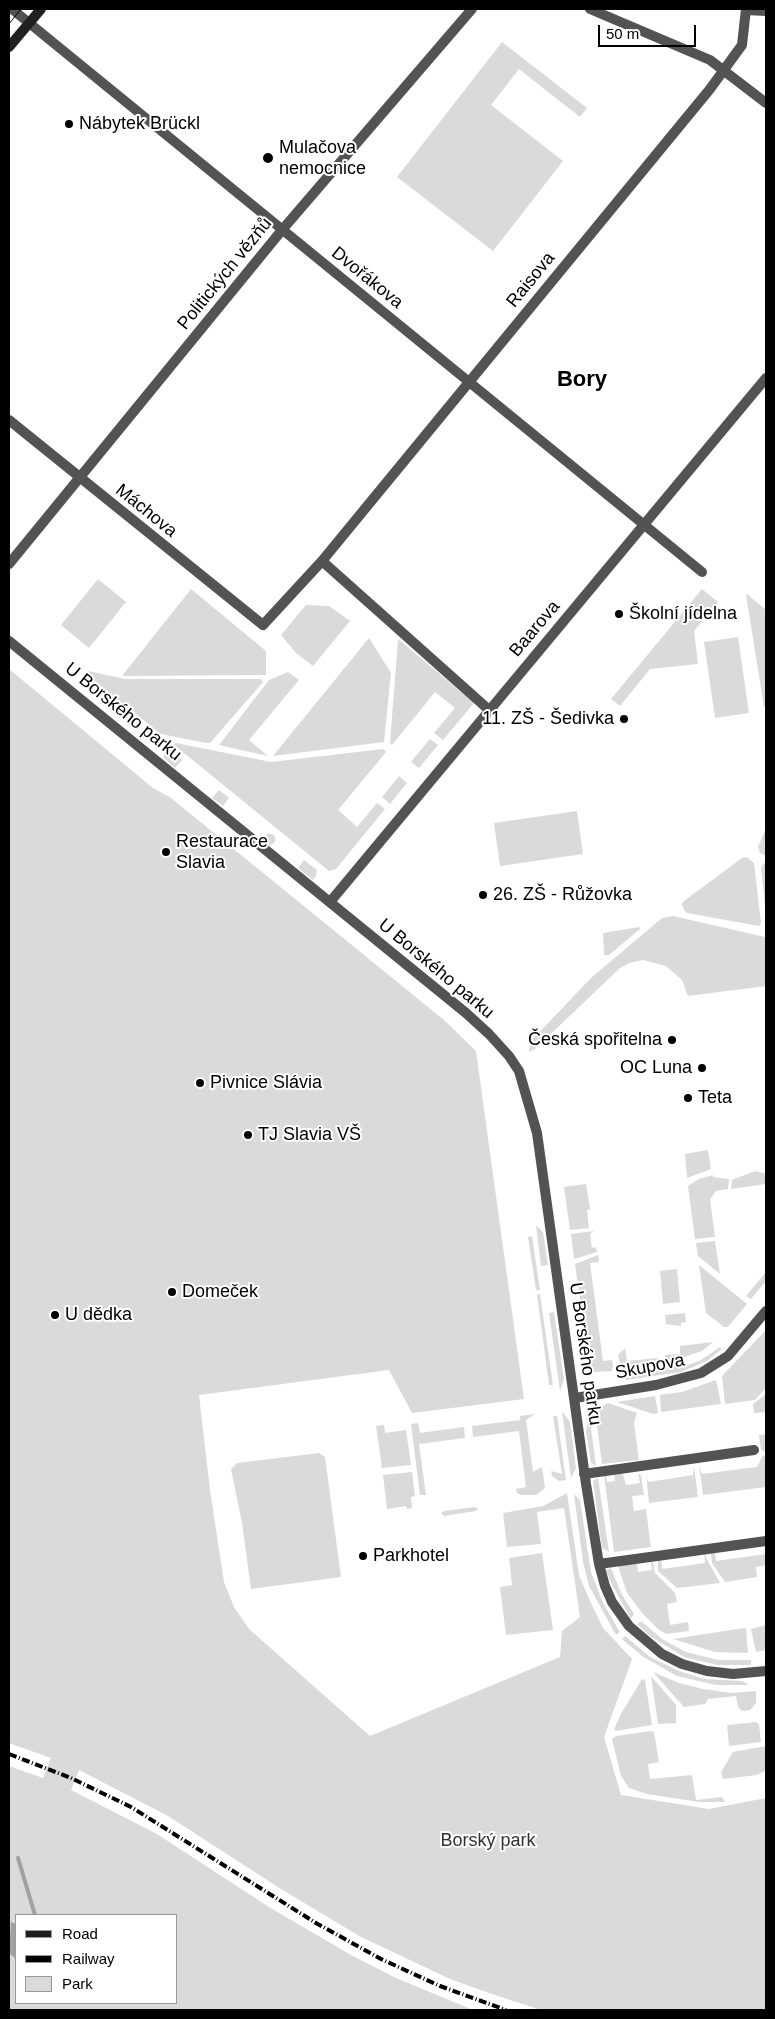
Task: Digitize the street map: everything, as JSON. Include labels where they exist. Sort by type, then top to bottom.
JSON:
[{"type":"main road","points":[[9,47],[41,9]]},
{"type":"street","name":"Dvořákova","points":[[12,9],[469,381],[643,526],[702,572]]},
{"type":"street","name":"Politických vězňů","points":[[9,564],[282,230],[472,9]]},
{"type":"street","points":[[590,9],[691,50],[725,70],[766,103]]},
{"type":"street","name":"Raisova","points":[[263,625],[322,561],[725,70],[742,44],[746,9],[766,11]]},
{"type":"street","name":"Baarova","points":[[330,902],[488,709],[766,378]]},
{"type":"street","name":"Máchova","points":[[9,420],[263,625]]},
{"type":"street","points":[[322,561],[488,709]]},
{"type":"street","name":"U Borského parku","points":[[9,641],[472,1018],[489,1034],[519,1071],[536,1133],[575,1398],[584,1474],[599,1564],[605,1586],[622,1618],[641,1639],[662,1654],[682,1664],[707,1671],[733,1674],[762,1672]]},
{"type":"street","name":"Skupova","points":[[575,1398],[656,1384],[701,1373],[728,1356],[766,1310]]},
{"type":"street","points":[[584,1474],[754,1450]]},
{"type":"street","points":[[599,1564],[766,1541]]},
{"type":"green space","points":[[502,42],[587,108],[580,117],[519,69],[491,105],[563,161],[493,251],[397,177]]},
{"type":"green space","points":[[98,579],[126,602],[89,648],[61,625]]},
{"type":"green space","points":[[191,589],[266,651],[266,675],[122,676]]},
{"type":"green space","points":[[702,589],[718,602],[694,631],[698,664],[650,669],[620,706],[611,699]]},
{"type":"green space","points":[[746,595],[766,610],[766,705],[764,707]]},
{"type":"green space","points":[[306,605],[329,606],[350,621],[313,666],[296,653],[281,635]]},
{"type":"green space","points":[[738,637],[749,713],[715,718],[704,642]]},
{"type":"green space","points":[[369,638],[391,673],[384,742],[273,756]]},
{"type":"green space","points":[[398,639],[474,703],[443,740],[434,733],[455,708],[435,692],[392,745],[390,743]]},
{"type":"green space","name":"Borský park","points":[[9,669],[153,788],[171,798],[444,1020],[476,1051],[524,1399],[412,1413],[389,1370],[199,1395],[210,1490],[224,1582],[234,1607],[249,1629],[370,1736],[560,1657],[562,1631],[580,1617],[564,1508],[537,1512],[541,1544],[507,1547],[503,1513],[543,1506],[567,1493],[579,1575],[603,1628],[632,1659],[604,1737],[621,1795],[709,1809],[766,1798],[766,2010],[541,2010],[489,1993],[450,1979],[361,1937],[281,1889],[168,1816],[79,1770],[71,1790],[157,1834],[269,1907],[351,1955],[396,1978],[473,2010],[9,2010],[9,1766],[43,1778],[51,1758],[9,1743]]},
{"type":"green space","points":[[88,671],[125,679],[261,679],[263,682],[210,743],[206,743],[161,734],[85,673]]},
{"type":"green space","points":[[288,672],[299,680],[249,740],[268,756],[219,745],[269,680]]},
{"type":"green space","points":[[430,739],[438,745],[419,768],[411,762]]},
{"type":"green space","points":[[176,743],[271,762],[383,749],[386,752],[338,810],[357,827],[377,803],[385,809],[336,869],[329,871],[173,744]]},
{"type":"green space","points":[[169,749],[182,760],[175,768],[163,757]]},
{"type":"green space","points":[[399,776],[407,783],[390,804],[382,797]]},
{"type":"green space","points":[[219,790],[229,798],[223,806],[212,798]]},
{"type":"green space","points":[[577,811],[583,854],[500,866],[494,823]]},
{"type":"green space","points":[[766,828],[766,856],[760,853],[758,847]]},
{"type":"green space","points":[[270,833],[276,839],[270,845],[264,839]]},
{"type":"green space","points":[[747,857],[754,863],[761,923],[759,926],[687,913],[684,910],[682,904],[684,901],[742,858]]},
{"type":"green space","points":[[304,860],[317,870],[313,880],[298,868]]},
{"type":"green space","points":[[766,861],[766,915],[761,867]]},
{"type":"green space","points":[[673,916],[765,937],[766,986],[688,996],[682,980],[666,966],[643,960],[629,963],[620,968],[535,1049],[529,1052],[530,1042],[591,978],[662,918]]},
{"type":"green space","points":[[639,927],[640,929],[609,955],[604,955],[603,933]]},
{"type":"green space","points":[[708,1150],[711,1169],[687,1178],[685,1154]]},
{"type":"green space","points":[[755,1171],[766,1174],[766,1184],[731,1189],[732,1180]]},
{"type":"green space","points":[[713,1175],[713,1177],[729,1179],[728,1189],[716,1191],[710,1199],[715,1237],[695,1239],[688,1186],[699,1179]]},
{"type":"green space","points":[[586,1184],[590,1209],[587,1210],[589,1228],[570,1230],[564,1187]]},
{"type":"green space","points":[[536,1225],[543,1232],[548,1265],[541,1266]]},
{"type":"green space","points":[[594,1231],[590,1234],[592,1248],[596,1247],[597,1252],[574,1259],[571,1234]]},
{"type":"green space","points":[[532,1236],[540,1290],[536,1290],[528,1237]]},
{"type":"green space","points":[[715,1241],[720,1274],[698,1256],[696,1243]]},
{"type":"green space","points":[[598,1255],[599,1262],[590,1263],[603,1361],[612,1360],[613,1366],[612,1371],[595,1372],[590,1369],[575,1264]]},
{"type":"green space","points":[[699,1265],[747,1304],[728,1327],[724,1327],[706,1313]]},
{"type":"green space","points":[[677,1269],[680,1302],[663,1304],[660,1271]]},
{"type":"green space","points":[[766,1272],[766,1281],[751,1299],[746,1296]]},
{"type":"green space","points":[[540,1294],[553,1385],[549,1385],[537,1295]]},
{"type":"green space","points":[[554,1312],[564,1379],[560,1391],[549,1313]]},
{"type":"green space","points":[[685,1313],[686,1322],[681,1323],[681,1326],[666,1324],[665,1315]]},
{"type":"green space","points":[[766,1330],[766,1388],[755,1400],[725,1404],[722,1376]]},
{"type":"green space","points":[[713,1342],[702,1351],[666,1363],[665,1355],[680,1354],[680,1346]]},
{"type":"green space","points":[[720,1347],[722,1349],[707,1361],[681,1372],[626,1380],[622,1376],[688,1365],[701,1360]]},
{"type":"green space","points":[[625,1348],[627,1361],[659,1358],[660,1364],[621,1368],[618,1355]]},
{"type":"green space","points":[[716,1380],[721,1404],[661,1412],[660,1395],[682,1392]]},
{"type":"green space","points":[[766,1394],[766,1412],[754,1413],[753,1404]]},
{"type":"green space","points":[[655,1396],[658,1413],[653,1414],[617,1402]]},
{"type":"green space","points":[[608,1403],[637,1413],[634,1423],[639,1460],[602,1464],[596,1418],[598,1409]]},
{"type":"green space","points":[[597,1406],[590,1421],[596,1466],[591,1463],[586,1431],[590,1411]]},
{"type":"green space","points":[[562,1411],[570,1422],[576,1468],[571,1478]]},
{"type":"green space","points":[[535,1414],[526,1420],[533,1472],[542,1467],[545,1488],[536,1495],[521,1495],[517,1493],[516,1489],[526,1487],[519,1431],[473,1437],[472,1426],[520,1420],[520,1416]]},
{"type":"green space","points":[[553,1416],[557,1416],[566,1480],[559,1481],[552,1476],[551,1471],[562,1474]]},
{"type":"green space","points":[[418,1423],[420,1433],[464,1427],[465,1438],[419,1444],[426,1495],[420,1495],[411,1424]]},
{"type":"green space","points":[[384,1425],[385,1433],[406,1430],[411,1465],[382,1468],[376,1426]]},
{"type":"green space","points":[[766,1434],[766,1452],[761,1450],[759,1435]]},
{"type":"green space","points":[[319,1453],[325,1457],[341,1577],[251,1589],[242,1523],[231,1469],[237,1463]]},
{"type":"green space","points":[[763,1455],[766,1457],[766,1487],[703,1495],[699,1466],[702,1474],[757,1467]]},
{"type":"green space","points":[[694,1466],[698,1497],[649,1503],[646,1473],[648,1482],[693,1475]]},
{"type":"green space","points":[[412,1472],[415,1496],[411,1497],[412,1508],[407,1509],[406,1506],[387,1509],[383,1475]]},
{"type":"green space","points":[[614,1474],[623,1474],[626,1485],[640,1483],[638,1474],[641,1475],[644,1495],[632,1496],[634,1511],[646,1509],[651,1547],[614,1552],[604,1475],[606,1475],[607,1482],[615,1481]]},
{"type":"green space","points":[[598,1478],[609,1552],[602,1548],[593,1481]]},
{"type":"green space","points":[[574,1494],[580,1500],[591,1572],[603,1603],[620,1632],[616,1635],[589,1586],[583,1562]]},
{"type":"green space","points":[[475,1507],[478,1509],[476,1511],[444,1516],[441,1513],[444,1511]]},
{"type":"green space","points":[[715,1552],[716,1561],[766,1554],[766,1565],[756,1567],[757,1577],[725,1582],[712,1563],[711,1554]]},
{"type":"green space","points":[[542,1553],[553,1630],[506,1635],[500,1587],[512,1585],[509,1558]]},
{"type":"green space","points":[[704,1554],[720,1583],[677,1588],[658,1571],[658,1561],[661,1560],[662,1569],[705,1563]]},
{"type":"green space","points":[[651,1561],[655,1573],[675,1593],[677,1602],[667,1604],[670,1625],[688,1622],[689,1631],[666,1634],[643,1614],[627,1593],[617,1563],[637,1563],[638,1572],[652,1570]]},
{"type":"green space","points":[[611,1568],[621,1593],[634,1614],[631,1619],[611,1583],[606,1570]]},
{"type":"green space","points":[[641,1621],[662,1639],[686,1652],[718,1660],[751,1660],[751,1665],[717,1665],[684,1657],[650,1636],[637,1624]]},
{"type":"green space","points":[[766,1625],[766,1650],[756,1652],[751,1629]]},
{"type":"green space","points":[[746,1629],[748,1653],[715,1652],[673,1639]]},
{"type":"green space","points":[[625,1636],[650,1657],[679,1671],[704,1679],[742,1681],[749,1685],[716,1685],[677,1676],[642,1656],[622,1639]]},
{"type":"green space","points":[[653,1672],[679,1683],[703,1689],[732,1693],[756,1691],[756,1703],[750,1710],[742,1711],[738,1707],[736,1696],[708,1699],[705,1704],[684,1707]]},
{"type":"green space","points":[[651,1676],[676,1705],[676,1723],[658,1724]]},
{"type":"green space","points":[[642,1679],[645,1680],[652,1725],[616,1731],[614,1729],[621,1714]]},
{"type":"green space","points":[[756,1722],[759,1724],[761,1742],[729,1746],[727,1725]]},
{"type":"green space","points":[[654,1732],[659,1762],[648,1764],[650,1779],[692,1775],[696,1800],[722,1797],[725,1802],[699,1802],[647,1794],[629,1788],[621,1776],[612,1739],[616,1736]]},
{"type":"green space","points":[[766,1746],[765,1771],[757,1775],[723,1779],[721,1772],[733,1752]]},
{"type":"shaded area","points":[[11,1922],[15,1924],[15,1958],[10,1954]]},
{"type":"waterway","points":[[18,1858],[35,1914]]},
{"type":"tram line","points":[[9,24],[21,9]]},
{"type":"railway","points":[[9,1754],[71,1778],[131,1807],[316,1923],[381,1959],[440,1986],[506,2010]]},
{"type":"place","name":"Nábytek Brückl","points":[[69,124]]},
{"type":"place","name":"Mulačova nemocnice","points":[[268,158]]},
{"type":"place","name":"Školní jídelna","points":[[619,614]]},
{"type":"place","name":"11. ZŠ - Šedivka","points":[[624,719]]},
{"type":"place","name":"Restaurace Slavia","points":[[166,852]]},
{"type":"place","name":"26. ZŠ - Růžovka","points":[[483,895]]},
{"type":"place","name":"Česká spořitelna","points":[[672,1040]]},
{"type":"place","name":"OC Luna","points":[[702,1068]]},
{"type":"place","name":"Pivnice Slávia","points":[[200,1083]]},
{"type":"place","name":"Teta","points":[[688,1098]]},
{"type":"place","name":"TJ Slavia VŠ","points":[[248,1135]]},
{"type":"place","name":"Domeček","points":[[172,1292]]},
{"type":"place","name":"U dědka","points":[[55,1315]]},
{"type":"place","name":"Parkhotel","points":[[363,1556]]},
{"type":"district","name":"Bory","points":[[582,380]]}]
